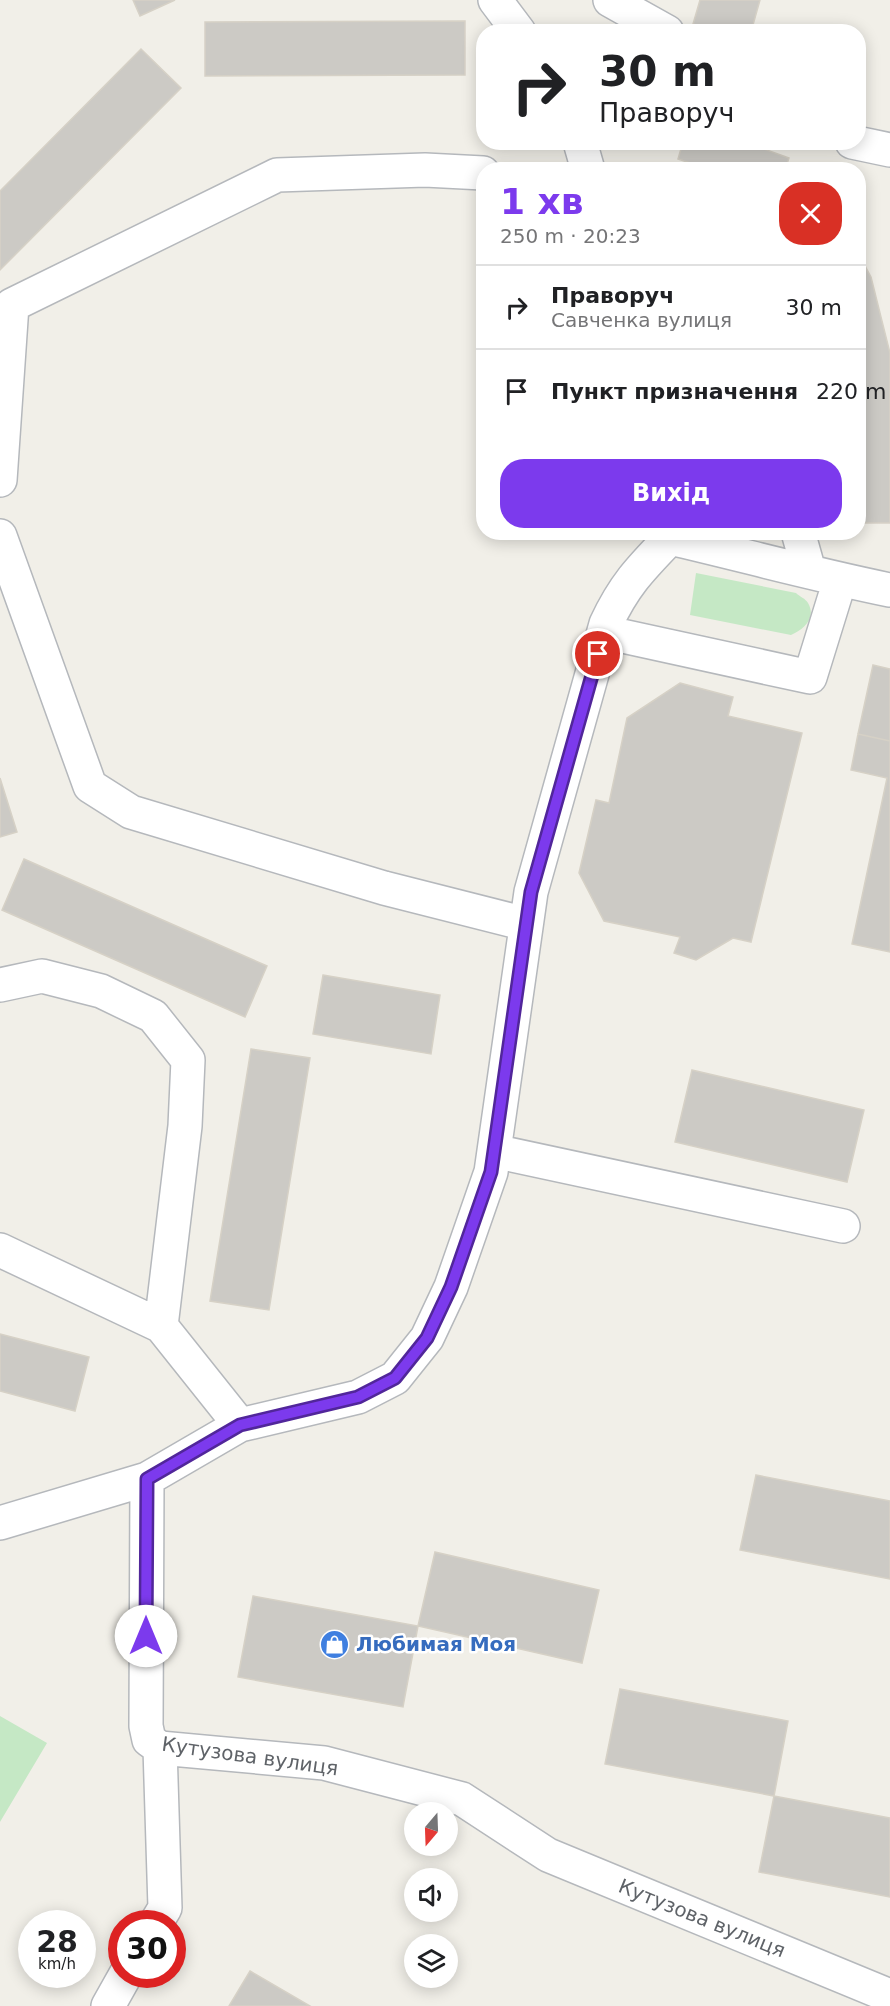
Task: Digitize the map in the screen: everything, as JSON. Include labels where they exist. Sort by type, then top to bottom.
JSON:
[{"type":"street","points":[[495,0],[513,24]]},
{"type":"street","points":[[610,0],[653,24]]},
{"type":"street","points":[[866,145],[890,150]]},
{"type":"street","points":[[0,480],[6,305],[278,175],[425,170],[476,173]]},
{"type":"street","points":[[0,536],[90,786],[130,812],[384,888],[526,924]]},
{"type":"street","points":[[0,1523],[147,1479],[240,1425],[358,1397],[395,1378],[427,1338],[451,1287],[491,1172],[531,892],[604,632],[618,598],[633,576],[666,540]]},
{"type":"street","points":[[690,540],[840,580],[890,590]]},
{"type":"street","points":[[800,540],[809,571]]},
{"type":"street","points":[[604,632],[810,677],[840,580]]},
{"type":"street","points":[[0,985],[42,976],[101,991],[153,1016],[188,1060],[185,1126],[161,1326]]},
{"type":"street","points":[[494,1151],[843,1226]]},
{"type":"street","points":[[0,1250],[161,1326],[240,1425]]},
{"type":"street","name":"Кутузова вулиця","points":[[147,1479],[146,1726],[149,1740],[160,1748],[324,1763],[462,1799],[548,1854],[890,1996]]},
{"type":"street","points":[[160,1748],[164,1910]]},
{"type":"street","points":[[108,2006],[118,1988]]},
{"type":"green space","points":[[696,573],[796,593],[808,603],[810,618],[804,627],[791,635],[690,615]]},
{"type":"green space","points":[[0,1716],[47,1743],[0,1822]]},
{"type":"building","points":[[133,0],[175,0],[140,16]]},
{"type":"building","points":[[700,0],[760,0],[753,24],[693,24]]},
{"type":"building","points":[[465,21],[465,75],[205,76],[205,22]]},
{"type":"building","points":[[141,49],[181,88],[0,270],[0,191]]},
{"type":"building","points":[[681,150],[767,150],[789,158],[788,162],[687,162],[678,159]]},
{"type":"building","points":[[866,268],[871,277],[890,353],[890,523],[866,523]]},
{"type":"building","points":[[873,665],[890,669],[890,741],[858,734]]},
{"type":"building","points":[[680,683],[733,697],[728,716],[802,733],[751,942],[733,938],[696,960],[674,953],[680,937],[604,921],[579,873],[596,800],[609,803],[627,718]]},
{"type":"building","points":[[858,734],[890,741],[890,952],[852,944],[887,778],[851,770]]},
{"type":"building","points":[[0,778],[17,832],[0,837]]},
{"type":"building","points":[[24,859],[267,966],[245,1017],[2,910]]},
{"type":"building","points":[[323,975],[440,995],[431,1054],[313,1034]]},
{"type":"building","points":[[251,1049],[310,1058],[269,1310],[210,1301]]},
{"type":"building","points":[[692,1070],[864,1110],[847,1182],[675,1142]]},
{"type":"building","points":[[0,1334],[89,1357],[75,1411],[0,1391]]},
{"type":"building","points":[[756,1475],[890,1501],[890,1579],[740,1550]]},
{"type":"building","points":[[435,1552],[599,1590],[582,1663],[418,1626]]},
{"type":"building","points":[[253,1596],[418,1626],[403,1707],[238,1677]]},
{"type":"building","points":[[620,1689],[788,1721],[774,1796],[605,1764]]},
{"type":"building","points":[[774,1796],[890,1818],[890,1897],[759,1872]]},
{"type":"building","points":[[250,1971],[310,2006],[229,2006]]},
{"type":"place","name":"Любимая Моя","points":[[335,1644]]},
{"type":"route","points":[[146,1636],[147,1479],[240,1425],[358,1397],[395,1378],[427,1338],[451,1287],[491,1172],[531,892],[598,654]]}]
